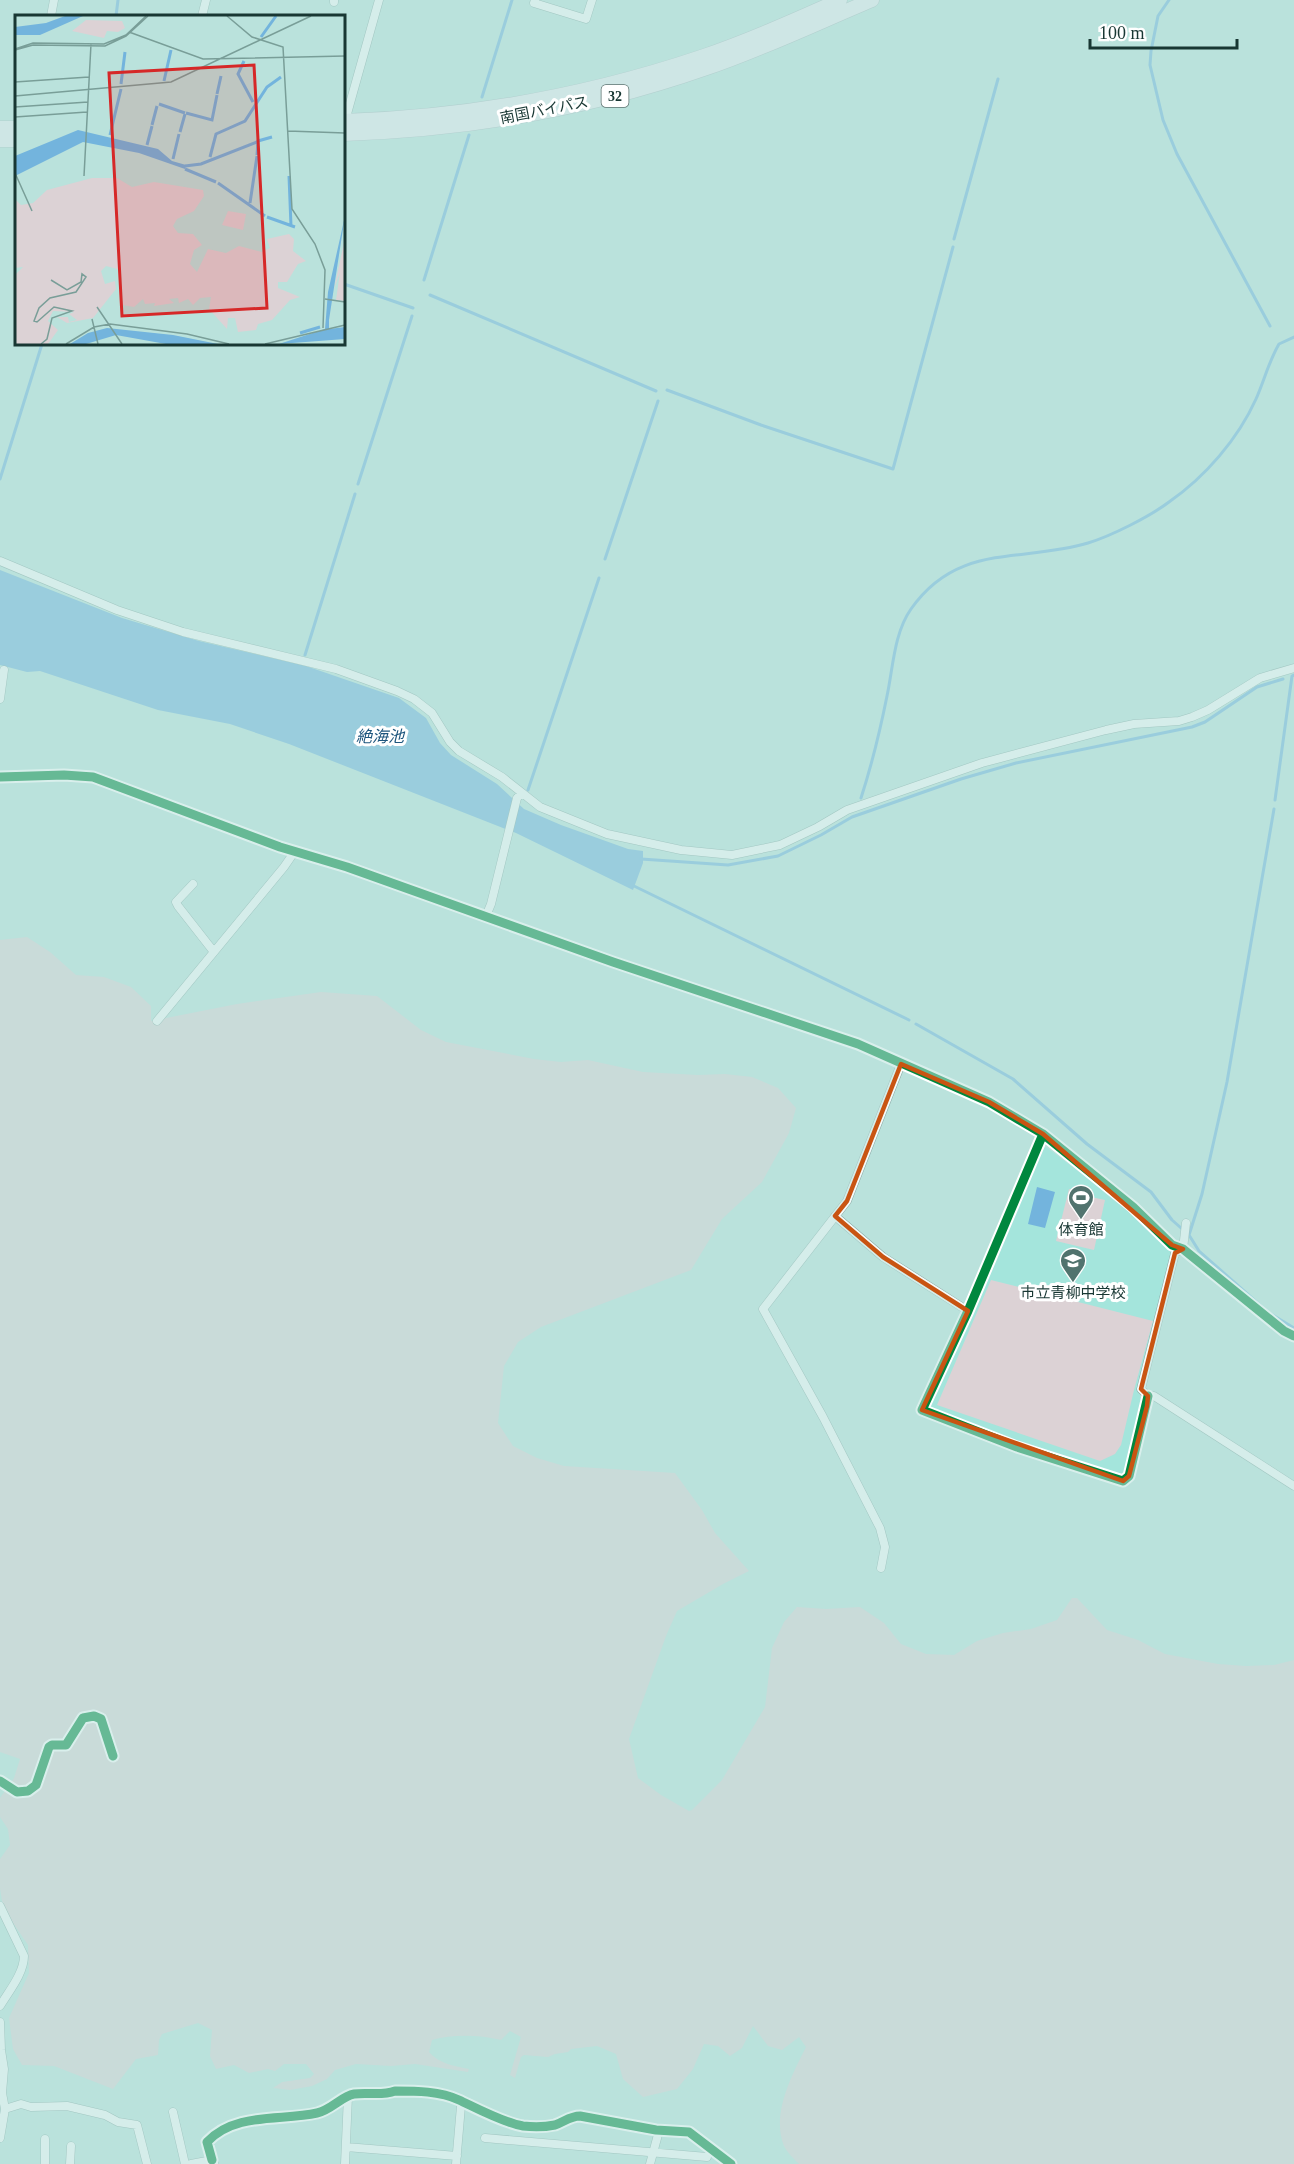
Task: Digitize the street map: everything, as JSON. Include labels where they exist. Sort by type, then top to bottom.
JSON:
[{"type":"highway","name":"南国バイパス","points":[[345,125],[487,110],[564,95],[701,57],[840,0]]},
{"type":"highway","name":"南国バイパス","points":[[345,125],[415,130],[480,123],[613,97],[742,55],[872,0]]},
{"type":"street","points":[[51,15],[54,0]]},
{"type":"street","points":[[202,15],[206,0]]},
{"type":"street","points":[[345,121],[379,0]]},
{"type":"street","points":[[535,0],[534,3],[586,19],[592,0]]},
{"type":"street","points":[[0,561],[117,610],[183,632],[336,669],[397,691],[414,699],[432,713],[459,752],[497,774],[519,796],[540,807],[607,834],[681,850],[732,855],[780,845],[847,810],[982,763],[1106,730],[1134,724],[1179,721],[1192,717],[1209,710],[1260,678],[1294,668]]},
{"type":"street","points":[[0,699],[4,670]]},
{"type":"street","points":[[0,777],[64,775],[93,777],[280,847],[858,1044],[989,1102],[1043,1134],[1132,1208],[1172,1245],[1183,1249],[1284,1331],[1294,1336]]},
{"type":"street","points":[[486,916],[519,796]]},
{"type":"street","points":[[157,1021],[295,851]]},
{"type":"street","points":[[193,884],[176,902],[214,952]]},
{"type":"street","points":[[881,1568],[885,1547],[880,1528],[764,1309],[847,1202],[902,1064]]},
{"type":"street","points":[[1043,1134],[968,1311],[922,1410],[1017,1447],[1123,1481],[1129,1476],[1148,1396]]},
{"type":"street","points":[[835,1216],[882,1257],[968,1311]]},
{"type":"street","points":[[1183,1249],[1186,1223]]},
{"type":"street","points":[[1183,1249],[1175,1253],[1141,1389],[1148,1396],[1155,1396],[1294,1486]]},
{"type":"street","points":[[0,1781],[17,1792],[33,1789],[50,1747],[66,1744],[80,1721],[94,1716],[101,1719],[113,1756]]},
{"type":"street","points":[[0,1906],[24,1956],[24,1962],[17,1978],[0,2006]]},
{"type":"street","points":[[0,2022],[4,2069],[1,2093],[5,2109],[0,2138]]},
{"type":"street","points":[[191,2164],[214,2162],[207,2142],[222,2130],[251,2120],[316,2113],[334,2106],[348,2096],[395,2091],[442,2095],[523,2126],[554,2125],[571,2117],[580,2116],[659,2131],[689,2132],[731,2164]]},
{"type":"street","points":[[345,2164],[348,2096]]},
{"type":"street","points":[[5,2109],[21,2104],[31,2107],[67,2106],[105,2115],[118,2122],[137,2125],[147,2164]]},
{"type":"street","points":[[346,2147],[456,2160],[461,2106],[464,2104]]},
{"type":"street","points":[[174,2112],[186,2164]]},
{"type":"street","points":[[650,2164],[659,2131]]},
{"type":"street","points":[[485,2138],[707,2157]]},
{"type":"street","points":[[45,2139],[45,2164]]},
{"type":"street","points":[[70,2164],[71,2146]]},
{"type":"highlighted area","points":[[901,1064],[989,1102],[1043,1134],[1172,1245],[1183,1249],[1175,1253],[1141,1389],[1148,1396],[1147,1406],[1129,1476],[1123,1481],[922,1410],[968,1311],[883,1257],[835,1216],[847,1201]]},
{"type":"shaded area","points":[[27,937],[50,952],[76,975],[104,977],[131,987],[151,1006],[151,1021],[237,1004],[321,992],[377,996],[421,1030],[446,1042],[534,1059],[561,1062],[588,1060],[643,1072],[752,1077],[778,1088],[796,1108],[789,1133],[762,1182],[722,1219],[691,1270],[541,1327],[518,1342],[504,1366],[498,1423],[513,1446],[537,1458],[564,1466],[675,1473],[702,1510],[715,1533],[749,1571],[677,1611],[629,1739],[638,1778],[689,1811],[722,1780],[765,1707],[772,1648],[784,1622],[797,1607],[826,1609],[860,1607],[884,1623],[901,1644],[926,1654],[954,1655],[977,1641],[1003,1633],[1031,1629],[1057,1620],[1072,1598],[1077,1598],[1107,1630],[1138,1640],[1165,1654],[1218,1664],[1246,1666],[1274,1665],[1294,1660],[1294,2164],[799,2164],[784,2146],[780,2121],[785,2095],[806,2047],[799,2037],[782,2050],[768,2046],[753,2026],[742,2048],[730,2056],[718,2046],[704,2044],[693,2069],[677,2089],[643,2097],[623,2079],[616,2054],[597,2046],[571,2049],[568,2052],[548,2057],[524,2055],[521,2057],[515,2078],[510,2075],[521,2037],[510,2031],[501,2040],[466,2036],[432,2040],[429,2052],[433,2056],[448,2064],[469,2069],[468,2072],[415,2064],[391,2066],[356,2064],[335,2070],[327,2079],[312,2086],[290,2090],[273,2088],[282,2082],[310,2078],[314,2074],[306,2064],[284,2064],[275,2071],[268,2069],[249,2073],[234,2065],[216,2069],[210,2056],[212,2030],[198,2023],[162,2034],[159,2040],[158,2055],[136,2059],[113,2089],[54,2066],[22,2065],[13,2049],[9,2018],[29,1973],[28,1945],[2,1901],[0,1888],[0,1859],[10,1845],[8,1829],[0,1817],[0,1798],[14,1778],[20,1759],[0,1752],[0,940]]},
{"type":"shaded area","name":"市立青柳中学校","points":[[1046,1147],[1110,1195],[1171,1252],[1138,1391],[1144,1404],[1126,1475],[1122,1478],[1036,1450],[930,1410],[928,1407],[1041,1149]]},
{"type":"shaded area","name":"体育館","points":[[1069,1189],[1105,1200],[1094,1250],[1056,1241]]},
{"type":"shaded area","points":[[991,1280],[1153,1321],[1121,1445],[1115,1454],[1100,1461],[937,1405]]},
{"type":"water","name":"絶海池","points":[[0,570],[122,618],[199,641],[306,666],[399,698],[426,718],[440,743],[451,755],[497,784],[524,809],[628,849],[643,851],[643,863],[633,890],[516,833],[289,744],[230,724],[158,710],[40,671],[27,672],[0,665]]},
{"type":"water","points":[[1037,1187],[1055,1192],[1045,1228],[1028,1224]]},
{"type":"waterway","points":[[116,15],[118,0]]},
{"type":"waterway","points":[[482,97],[512,0]]},
{"type":"waterway","points":[[1169,0],[1158,16],[1150,65],[1163,120],[1177,154],[1270,326]]},
{"type":"waterway","points":[[954,239],[998,79]]},
{"type":"waterway","points":[[424,280],[469,135]]},
{"type":"waterway","points":[[667,390],[761,425],[893,469],[953,247]]},
{"type":"waterway","points":[[345,284],[413,308]]},
{"type":"waterway","points":[[430,295],[656,391]]},
{"type":"waterway","points":[[358,484],[412,316]]},
{"type":"waterway","points":[[861,798],[879,735],[901,629],[911,609],[929,588],[949,573],[970,564],[992,558],[1063,549],[1097,540],[1130,526],[1161,508],[1208,469],[1230,443],[1249,414],[1279,344],[1294,337]]},
{"type":"waterway","points":[[0,479],[42,345]]},
{"type":"waterway","points":[[605,559],[658,401]]},
{"type":"waterway","points":[[305,655],[355,494]]},
{"type":"waterway","points":[[528,790],[599,578]]},
{"type":"waterway","points":[[1275,800],[1292,676],[1294,675]]},
{"type":"waterway","points":[[641,859],[728,865],[778,856],[852,817],[961,779],[1016,763],[1192,727],[1205,722],[1257,687],[1283,679]]},
{"type":"waterway","points":[[1189,1235],[1202,1194],[1227,1082],[1274,809]]},
{"type":"waterway","points":[[634,886],[909,1020]]},
{"type":"waterway","points":[[916,1024],[1013,1079],[1087,1144],[1151,1192],[1172,1220],[1189,1235],[1199,1251],[1269,1313],[1294,1328]]},
{"type":"cycle path","points":[[0,777],[64,775],[93,777],[280,847],[347,867],[613,962],[858,1044],[989,1102],[1043,1134],[1133,1207],[1172,1245],[1183,1249],[1284,1331],[1294,1336]]},
{"type":"cycle path","points":[[1043,1134],[968,1311],[922,1410],[1017,1447],[1123,1481],[1129,1476],[1148,1396]]},
{"type":"cycle path","points":[[0,1781],[17,1792],[28,1791],[36,1785],[49,1747],[66,1745],[83,1718],[94,1716],[101,1719],[113,1756]]},
{"type":"cycle path","points":[[212,2160],[207,2142],[218,2132],[231,2126],[259,2119],[317,2113],[354,2094],[403,2091],[428,2092],[452,2097],[499,2119],[523,2126],[555,2125],[580,2116],[656,2130],[689,2132],[731,2164]]},
{"type":"place","name":"体育館","points":[[1081,1221]]},
{"type":"place","name":"市立青柳中学校","points":[[1073,1284]]}]
